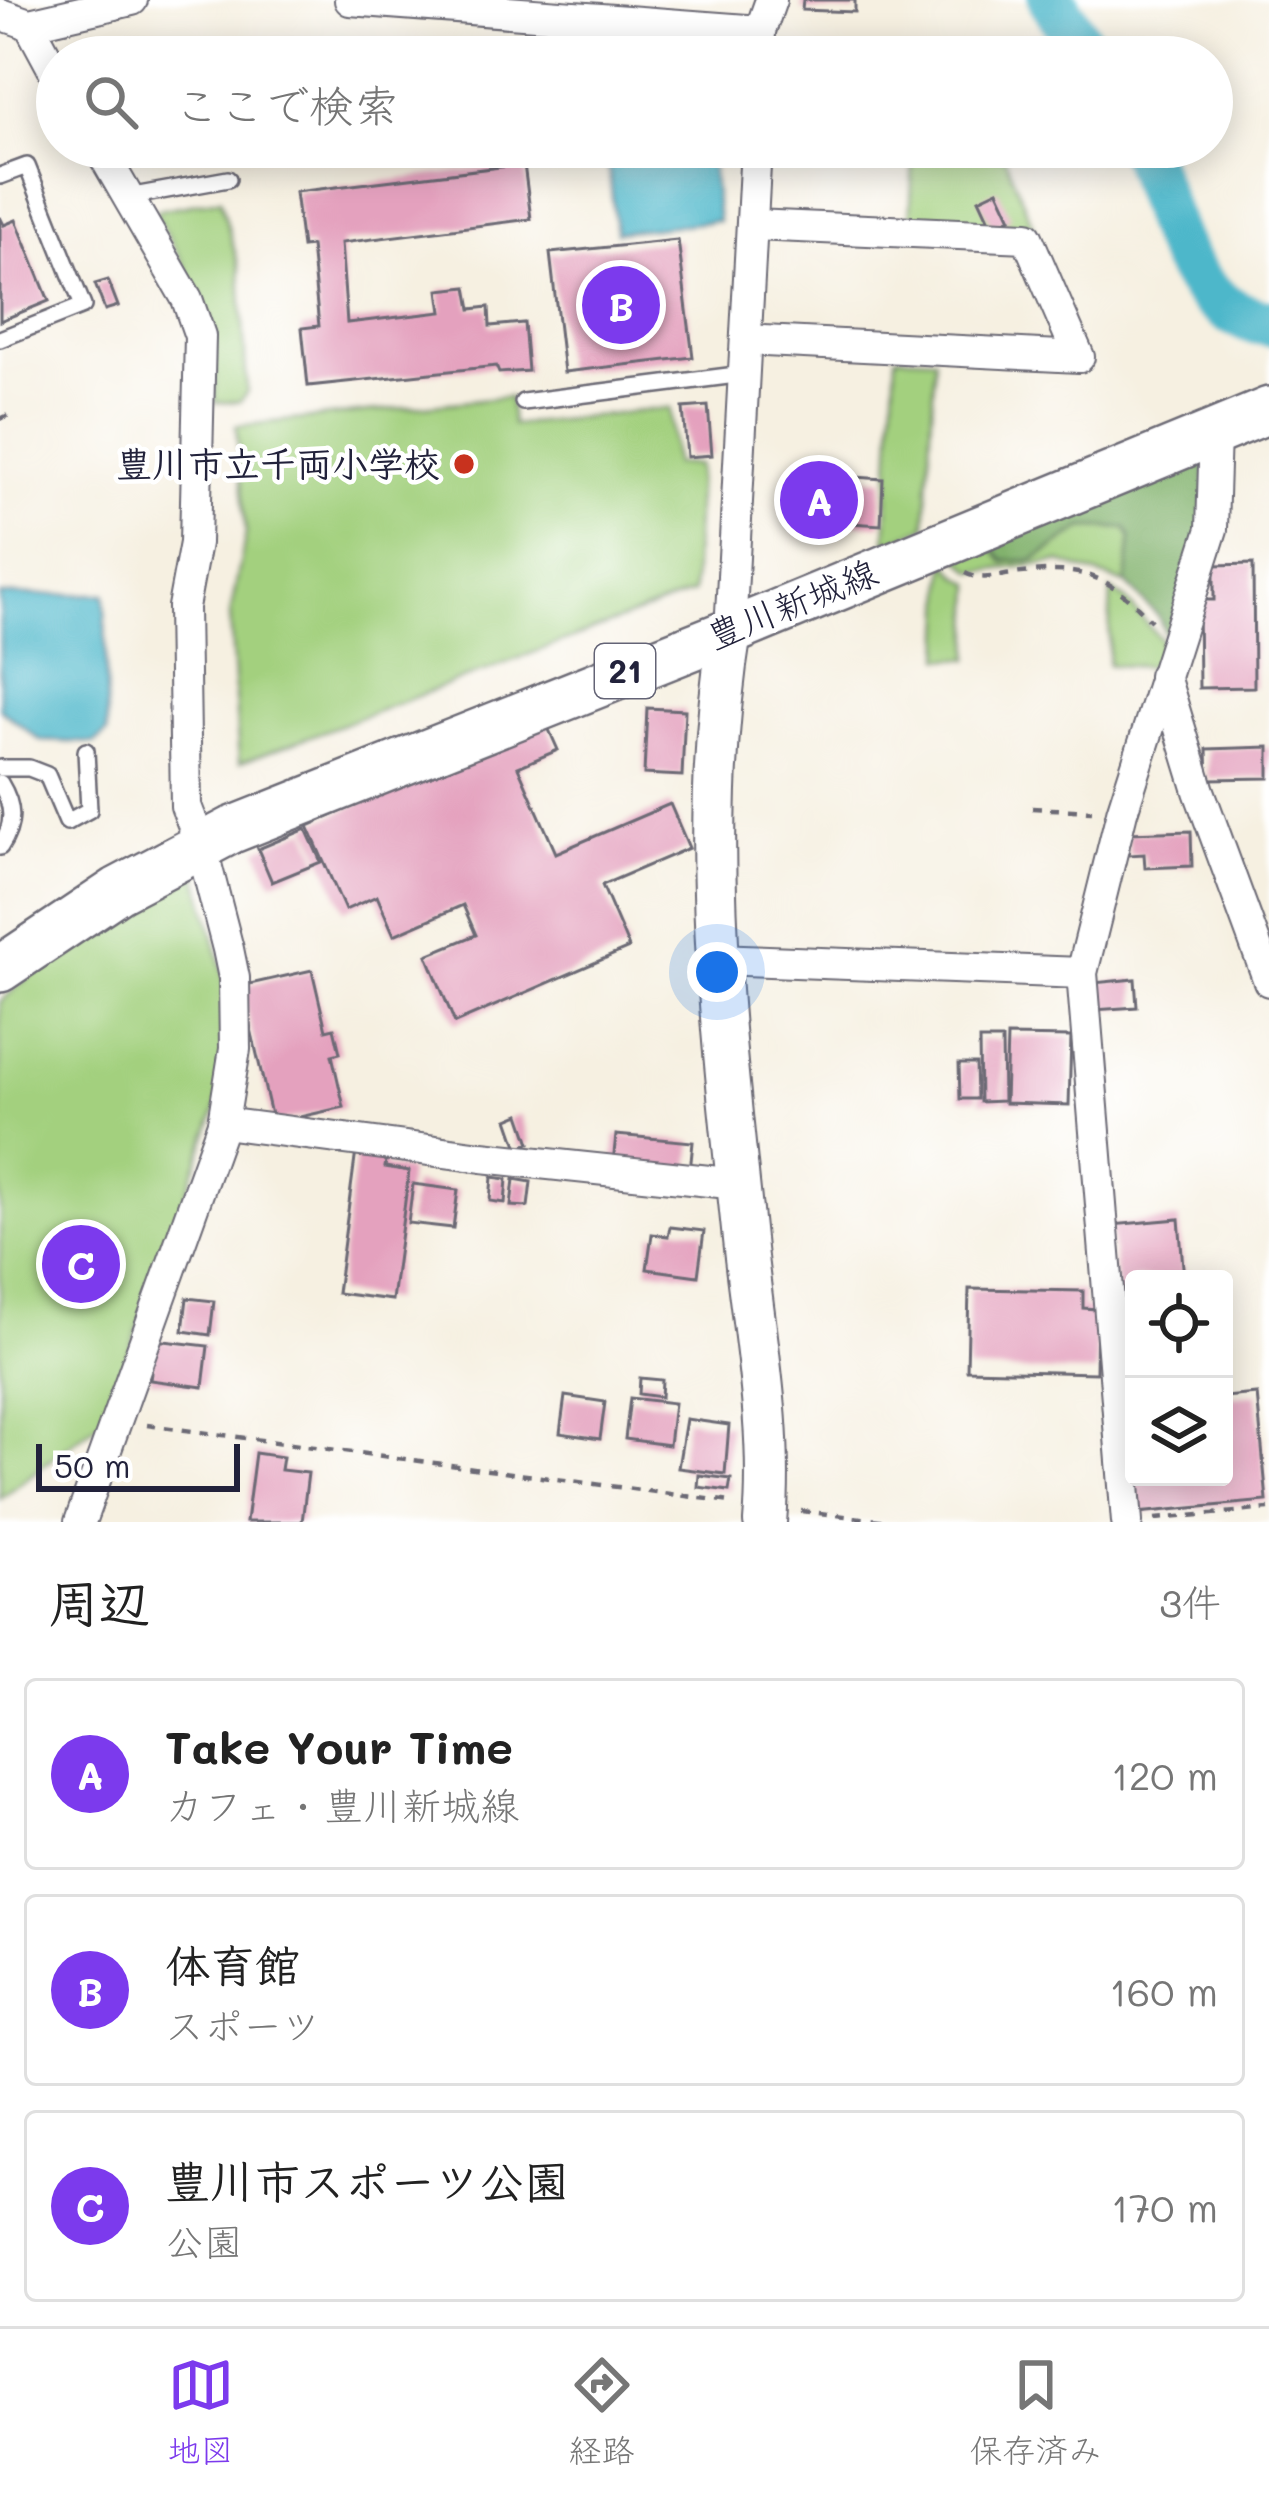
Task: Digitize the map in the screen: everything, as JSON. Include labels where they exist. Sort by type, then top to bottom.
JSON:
[{"type":"main road","name":"豊川新城線","points":[[0,969],[118,890],[201,845],[1269,410]]},
{"type":"street","points":[[36,48],[15,19],[131,0]]},
{"type":"street","points":[[356,0],[686,36]]},
{"type":"street","points":[[761,36],[771,0]]},
{"type":"street","points":[[80,1522],[223,1124],[236,1049],[234,978],[201,845],[186,806],[183,607],[195,543],[200,336],[188,299],[111,168]]},
{"type":"street","points":[[755,168],[730,632],[722,679],[716,958],[764,1424],[766,1514]]},
{"type":"street","points":[[746,340],[1079,357],[1028,238],[753,225]]},
{"type":"street","points":[[1127,1522],[1082,973],[1122,812],[1212,529],[1215,432]]},
{"type":"street","points":[[1164,676],[1199,791],[1269,981]]},
{"type":"street","points":[[716,958],[1082,973]]},
{"type":"street","points":[[223,1124],[739,1184]]},
{"type":"lane","points":[[0,176],[26,166],[83,306],[0,339]]},
{"type":"lane","points":[[128,197],[228,179]]},
{"type":"lane","points":[[523,402],[744,374]]},
{"type":"lane","points":[[0,768],[29,768],[47,775],[67,822],[88,810],[86,751]]},
{"type":"lane","points":[[0,783],[11,807],[11,824],[0,847]]},
{"type":"path","points":[[0,419],[16,412]]},
{"type":"path","points":[[960,568],[982,578],[1067,570],[1112,584],[1155,625]]},
{"type":"path","points":[[1032,808],[1122,812]]},
{"type":"path","points":[[116,1420],[766,1514],[897,1522]]},
{"type":"path","points":[[1127,1522],[1269,1509]]},
{"type":"green space","points":[[912,168],[1009,168],[1035,231],[910,226]]},
{"type":"green space","points":[[220,199],[240,270],[247,391],[241,401],[215,403],[215,334],[200,293],[156,215],[157,210]]},
{"type":"green space","points":[[896,356],[935,358],[926,526],[886,544]]},
{"type":"green space","points":[[509,397],[512,425],[670,408],[674,464],[698,465],[693,593],[239,763],[230,615],[246,533],[236,426]]},
{"type":"green space","points":[[1205,452],[1206,525],[1167,638],[1158,616],[1126,584],[1131,537],[1126,528],[1083,528],[1034,560],[1004,561],[987,542]]},
{"type":"green space","points":[[1083,528],[1126,528],[1131,537],[1126,584],[1060,562],[974,572],[956,555],[986,542],[1004,562],[1035,560]]},
{"type":"green space","points":[[946,561],[973,584],[970,659],[942,658]]},
{"type":"green space","points":[[1111,590],[1161,640],[1159,667],[1108,665]]},
{"type":"green space","points":[[194,862],[224,975],[227,1047],[216,1110],[106,1417],[0,1499],[0,1002],[52,956]]},
{"type":"water","points":[[609,168],[712,168],[718,221],[616,232]]},
{"type":"water","points":[[105,594],[107,733],[95,743],[41,741],[0,709],[0,595]]},
{"type":"building","points":[[803,0],[855,0],[855,12],[802,10]]},
{"type":"building","points":[[525,168],[531,219],[341,243],[347,323],[442,312],[439,290],[467,287],[471,309],[489,307],[490,326],[524,323],[528,371],[499,373],[496,366],[308,386],[302,328],[319,326],[311,246],[302,247],[295,192]]},
{"type":"building","points":[[998,190],[1011,218],[992,227],[979,199]]},
{"type":"building","points":[[0,217],[4,225],[16,220],[49,301],[0,321]]},
{"type":"building","points":[[678,240],[693,357],[564,372],[550,253]]},
{"type":"building","points":[[108,280],[118,306],[105,310],[95,284]]},
{"type":"building","points":[[708,406],[712,455],[687,457],[683,408]]},
{"type":"building","points":[[855,477],[883,479],[881,525],[818,521],[820,486],[855,488]]},
{"type":"building","points":[[1253,564],[1254,687],[1199,688],[1198,600],[1214,600],[1214,565]]},
{"type":"building","points":[[647,708],[685,710],[682,776],[644,774]]},
{"type":"building","points":[[546,723],[558,750],[518,767],[556,853],[670,804],[689,848],[602,885],[629,948],[455,1023],[427,955],[476,935],[463,905],[394,935],[377,896],[345,910],[308,826]]},
{"type":"building","points":[[1269,747],[1269,778],[1208,779],[1207,749]]},
{"type":"building","points":[[306,829],[321,862],[272,882],[258,849]]},
{"type":"building","points":[[1191,831],[1192,866],[1145,868],[1144,854],[1129,855],[1128,833]]},
{"type":"building","points":[[312,970],[326,1030],[334,1028],[340,1053],[332,1055],[344,1107],[273,1123],[241,986]]},
{"type":"building","points":[[1135,979],[1137,1007],[1094,1010],[1093,983]]},
{"type":"building","points":[[1007,1036],[1071,1037],[1069,1105],[1005,1103]]},
{"type":"building","points":[[979,1040],[1002,1040],[1003,1101],[980,1102]]},
{"type":"building","points":[[959,1064],[976,1064],[977,1099],[960,1099]]},
{"type":"building","points":[[520,1114],[530,1143],[518,1148],[508,1119]]},
{"type":"building","points":[[616,1135],[693,1142],[690,1171],[613,1163]]},
{"type":"building","points":[[356,1151],[387,1155],[385,1167],[409,1171],[392,1300],[337,1293]]},
{"type":"building","points":[[492,1177],[507,1179],[505,1203],[490,1201]]},
{"type":"building","points":[[514,1179],[531,1182],[528,1207],[511,1206]]},
{"type":"building","points":[[413,1184],[458,1190],[453,1228],[408,1223]]},
{"type":"building","points":[[1179,1219],[1183,1270],[1125,1270],[1125,1381],[1111,1225]]},
{"type":"building","points":[[670,1227],[704,1231],[698,1276],[647,1269],[652,1234],[668,1236]]},
{"type":"building","points":[[969,1289],[1083,1291],[1083,1308],[1097,1309],[1096,1373],[967,1370]]},
{"type":"building","points":[[187,1298],[214,1301],[210,1335],[183,1331]]},
{"type":"building","points":[[155,1340],[208,1346],[203,1387],[150,1380]]},
{"type":"building","points":[[640,1378],[662,1380],[661,1397],[639,1394]]},
{"type":"building","points":[[1257,1394],[1267,1501],[1136,1513],[1134,1486],[1233,1486],[1233,1396]]},
{"type":"building","points":[[565,1396],[605,1402],[600,1439],[560,1433]]},
{"type":"building","points":[[630,1398],[674,1403],[669,1445],[625,1439]]},
{"type":"building","points":[[686,1419],[729,1425],[725,1474],[678,1468]]},
{"type":"building","points":[[255,1453],[283,1457],[281,1470],[308,1473],[302,1522],[246,1522]]},
{"type":"building","points":[[699,1475],[731,1479],[729,1491],[698,1487]]},
{"type":"waterway","points":[[1052,0],[1075,36]]},
{"type":"waterway","points":[[1149,168],[1171,230],[1198,281],[1240,315],[1269,323]]},
{"type":"place","name":"体育館","points":[[621,305]]},
{"type":"place","name":"豊川市立千両小学校","points":[[464,464]]},
{"type":"place","name":"Take Your Time","points":[[819,500]]},
{"type":"place","name":"豊川市スポーツ公園","points":[[81,1264]]}]
